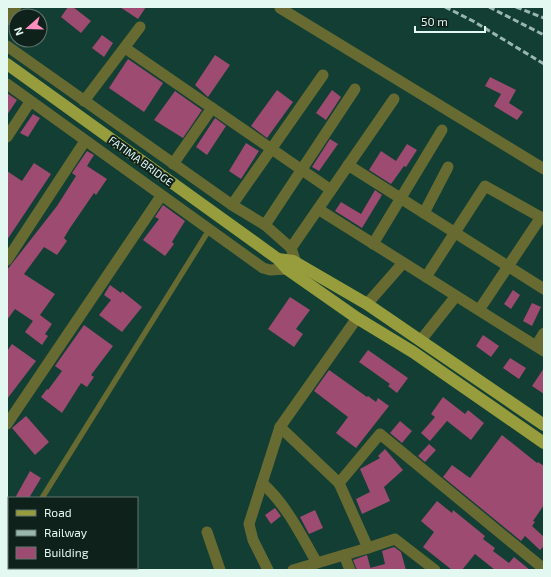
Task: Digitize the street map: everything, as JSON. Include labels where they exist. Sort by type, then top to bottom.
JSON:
[{"type":"main road","name":"FATIMA BRIDGE","points":[[7,64],[277,258],[292,266]]},
{"type":"main road","points":[[292,266],[367,304],[544,425]]},
{"type":"main road","points":[[292,266],[357,318],[413,352],[544,443]]},
{"type":"street","points":[[7,20],[16,7]]},
{"type":"street","points":[[280,8],[544,169]]},
{"type":"street","points":[[84,102],[140,28]]},
{"type":"street","points":[[7,46],[84,102],[232,205],[265,225],[291,248]]},
{"type":"street","points":[[125,48],[331,190]]},
{"type":"street","points":[[232,205],[323,75]]},
{"type":"street","points":[[7,84],[208,230],[263,268],[270,270],[292,266],[291,248],[394,98]]},
{"type":"street","points":[[265,225],[355,89]]},
{"type":"street","points":[[7,137],[30,102]]},
{"type":"street","points":[[173,164],[212,108]]},
{"type":"street","points":[[373,244],[442,130]]},
{"type":"street","points":[[7,260],[86,141]]},
{"type":"street","points":[[348,165],[544,289]]},
{"type":"street","points":[[424,213],[448,167]]},
{"type":"street","points":[[426,277],[485,186],[542,218],[479,310]]},
{"type":"street","points":[[7,424],[161,196]]},
{"type":"street","points":[[318,209],[540,349],[544,333]]},
{"type":"street","points":[[367,304],[403,263]]},
{"type":"street","points":[[421,340],[456,296]]},
{"type":"street","points":[[268,570],[254,540],[249,524],[280,427],[357,318]]},
{"type":"street","points":[[280,427],[339,483],[368,548]]},
{"type":"street","points":[[339,483],[380,434],[544,569]]},
{"type":"street","points":[[262,482],[284,506],[317,563]]},
{"type":"street","points":[[207,532],[220,570]]},
{"type":"street","points":[[293,570],[395,539],[435,570]]},
{"type":"street","points":[[344,555],[350,570]]},
{"type":"lane","points":[[43,497],[208,230]]},
{"type":"building","points":[[68,7],[73,7],[91,21],[81,33],[61,17]]},
{"type":"building","points":[[120,7],[146,7],[138,19]]},
{"type":"building","points":[[102,35],[113,43],[104,57],[92,48]]},
{"type":"building","points":[[215,55],[230,65],[208,97],[195,85]]},
{"type":"building","points":[[128,59],[163,83],[144,112],[109,88]]},
{"type":"building","points":[[490,77],[516,90],[509,103],[523,112],[517,120],[494,106],[501,94],[485,86]]},
{"type":"building","points":[[277,90],[293,102],[267,138],[251,126]]},
{"type":"building","points":[[332,90],[341,97],[326,120],[316,113]]},
{"type":"building","points":[[175,91],[202,110],[183,138],[154,120]]},
{"type":"building","points":[[7,93],[17,100],[7,115]]},
{"type":"building","points":[[33,114],[40,118],[28,137],[20,133]]},
{"type":"building","points":[[215,118],[226,126],[207,155],[196,147]]},
{"type":"building","points":[[330,139],[338,144],[319,171],[312,167]]},
{"type":"building","points":[[246,143],[259,151],[241,179],[229,171]]},
{"type":"building","points":[[407,144],[417,150],[406,167],[404,166],[391,184],[369,170],[381,151],[396,161]]},
{"type":"building","points":[[87,151],[94,155],[87,166],[107,179],[96,195],[94,193],[70,228],[64,238],[67,241],[57,255],[44,247],[24,274],[55,294],[40,315],[52,324],[45,334],[48,336],[42,345],[25,332],[33,321],[15,309],[7,320],[7,270],[57,206],[76,176],[72,173]]},
{"type":"building","points":[[34,163],[51,174],[7,240],[7,171],[22,181]]},
{"type":"building","points":[[375,190],[382,195],[362,228],[335,211],[341,202],[361,214]]},
{"type":"building","points":[[163,205],[185,221],[172,242],[174,244],[165,256],[143,240],[159,219],[155,217]]},
{"type":"building","points":[[110,285],[121,293],[122,291],[142,307],[122,332],[99,315],[111,300],[104,295]]},
{"type":"building","points":[[513,290],[520,295],[511,309],[504,304]]},
{"type":"building","points":[[290,297],[310,310],[296,329],[303,334],[294,347],[268,329]]},
{"type":"building","points":[[532,303],[541,307],[532,326],[523,321]]},
{"type":"building","points":[[84,325],[113,346],[91,375],[94,377],[87,387],[81,383],[62,413],[41,397],[62,371],[55,366]]},
{"type":"building","points":[[483,335],[499,346],[491,357],[476,346]]},
{"type":"building","points":[[12,344],[36,361],[7,399],[7,351]]},
{"type":"building","points":[[368,350],[408,378],[397,393],[388,386],[390,384],[359,362]]},
{"type":"building","points":[[510,358],[526,368],[519,379],[503,368]]},
{"type":"building","points":[[544,368],[544,394],[532,386]]},
{"type":"building","points":[[329,370],[367,397],[368,396],[376,402],[378,398],[389,406],[356,448],[336,433],[348,417],[314,391]]},
{"type":"building","points":[[443,397],[465,414],[468,410],[484,423],[471,440],[447,421],[430,441],[421,433],[435,417],[431,414]]},
{"type":"building","points":[[26,416],[49,442],[35,455],[12,428]]},
{"type":"building","points":[[400,421],[412,431],[402,443],[390,433]]},
{"type":"building","points":[[502,435],[537,463],[538,462],[544,466],[544,505],[533,521],[535,522],[532,526],[544,537],[544,546],[540,550],[525,536],[521,541],[443,477],[452,465],[470,478]]},
{"type":"building","points":[[429,444],[436,450],[425,462],[418,456]]},
{"type":"building","points":[[385,449],[403,470],[384,487],[390,501],[362,514],[356,499],[370,492],[360,469],[380,458],[378,456]]},
{"type":"building","points":[[30,471],[41,478],[30,497],[16,497]]},
{"type":"building","points":[[437,501],[452,513],[453,510],[485,536],[483,539],[495,548],[493,551],[509,563],[514,557],[530,570],[495,570],[475,554],[462,570],[452,570],[423,547],[434,532],[421,521]]},
{"type":"building","points":[[275,508],[281,516],[271,524],[265,515]]},
{"type":"building","points":[[315,510],[323,528],[309,534],[300,517]]},
{"type":"building","points":[[394,547],[401,552],[406,570],[357,570],[353,560],[367,555],[370,568],[385,564],[382,551]]},
{"type":"railway","points":[[445,7],[473,21],[544,64]]},
{"type":"railway","points":[[489,7],[544,35]]},
{"type":"railway","points":[[516,7],[544,18]]}]
